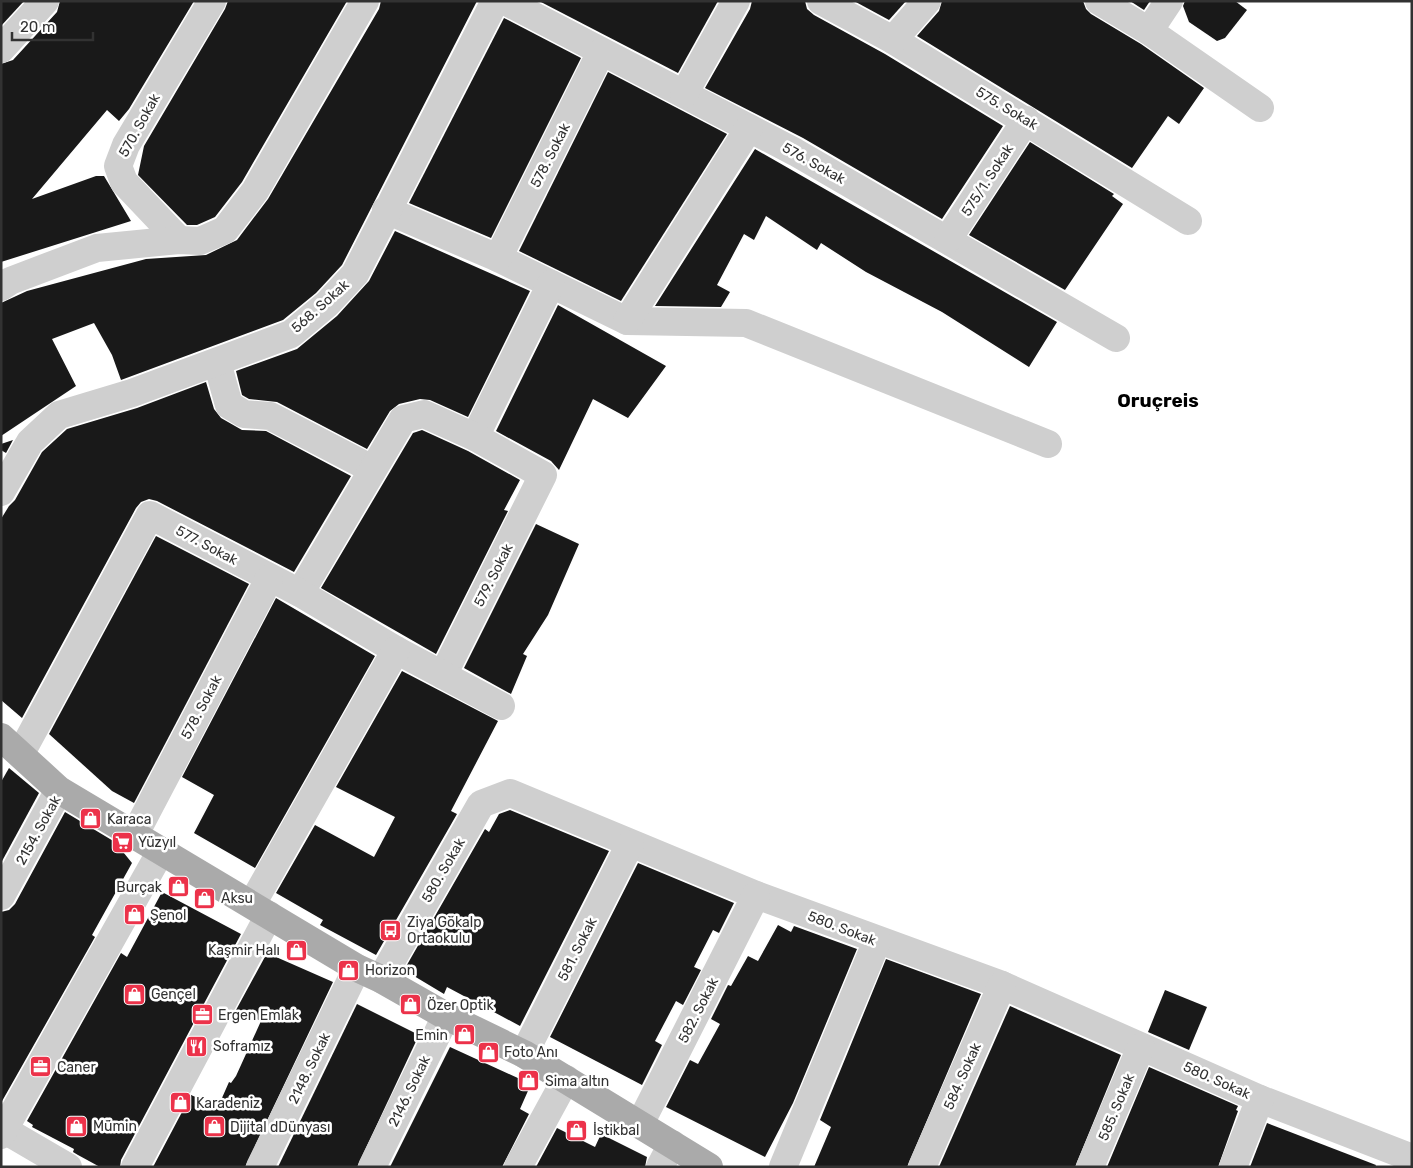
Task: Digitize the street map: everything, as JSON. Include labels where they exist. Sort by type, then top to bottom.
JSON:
[{"type":"main road","points":[[11,745],[60,790],[134,836],[369,973],[446,1016],[524,1054],[566,1079],[640,1124],[666,1155],[709,1167]]},
{"type":"street","points":[[1,49],[45,1]]},
{"type":"street","name":"570. Sokak","points":[[179,240],[124,182],[118,166],[126,145],[212,1]]},
{"type":"street","points":[[1,287],[10,281],[96,248],[179,240],[200,241],[225,230],[255,191],[365,1]]},
{"type":"street","name":"568. Sokak","points":[[1,492],[30,442],[59,416],[132,393],[291,334],[327,304],[355,274],[386,210],[495,1]]},
{"type":"street","name":"576. Sokak","points":[[505,1],[795,152],[1116,338]]},
{"type":"street","points":[[684,94],[736,1]]},
{"type":"street","name":"575. Sokak","points":[[822,1],[893,40],[1188,221]]},
{"type":"street","points":[[893,40],[927,1]]},
{"type":"street","points":[[1099,1],[1149,31],[1260,108]]},
{"type":"street","points":[[1149,31],[1169,1]]},
{"type":"street","name":"578. Sokak","points":[[498,258],[602,52]]},
{"type":"street","name":"575/1. Sokak","points":[[948,240],[1026,120]]},
{"type":"street","points":[[628,321],[749,128]]},
{"type":"street","points":[[386,210],[498,258],[628,321],[746,323],[1048,444]]},
{"type":"street","points":[[300,594],[403,419],[424,414],[475,437],[551,284]]},
{"type":"street","points":[[217,362],[229,405],[244,414],[270,416],[372,469]]},
{"type":"street","name":"579. Sokak","points":[[443,675],[543,475],[475,437]]},
{"type":"street","name":"577. Sokak","points":[[11,745],[150,515],[300,594],[396,650],[501,706]]},
{"type":"street","name":"578. Sokak","points":[[134,836],[269,579]]},
{"type":"street","points":[[135,1167],[260,909],[396,650]]},
{"type":"street","name":"2154. Sokak","points":[[1,896],[60,790]]},
{"type":"street","name":"580. Sokak","points":[[369,973],[481,804],[510,793],[756,895],[877,941],[1002,985],[1395,1158]]},
{"type":"street","name":"581. Sokak","points":[[524,1054],[630,844]]},
{"type":"street","points":[[68,1167],[2,1131],[161,851]]},
{"type":"street","name":"582. Sokak","points":[[640,1124],[756,895]]},
{"type":"street","points":[[783,1167],[877,941]]},
{"type":"street","name":"2148. Sokak","points":[[260,1167],[369,973]]},
{"type":"street","name":"584. Sokak","points":[[922,1167],[1002,985]]},
{"type":"street","name":"2146. Sokak","points":[[372,1167],[446,1016]]},
{"type":"street","name":"585. Sokak","points":[[1090,1167],[1141,1047]]},
{"type":"street","points":[[518,1167],[566,1079]]},
{"type":"street","points":[[1233,1167],[1260,1099]]},
{"type":"building","points":[[1,1],[24,1],[1,26]]},
{"type":"building","points":[[60,1],[194,1],[129,109],[119,121],[107,110],[32,199],[96,176],[104,176],[131,221],[1,262],[1,64],[13,60],[57,12]]},
{"type":"building","points":[[228,1],[347,1],[242,182],[215,217],[197,225],[187,225],[138,175],[144,146]]},
{"type":"building","points":[[381,1],[477,1],[342,265],[316,293],[283,320],[121,380],[112,355],[94,323],[52,339],[76,386],[1,436],[1,303],[27,291],[146,259],[206,255],[237,240],[268,199],[379,9]]},
{"type":"building","points":[[539,1],[718,1],[678,73]]},
{"type":"building","points":[[752,1],[805,1],[807,9],[814,15],[885,54],[1003,126],[942,219],[803,138],[705,88],[750,9]]},
{"type":"building","points":[[854,1],[906,1],[889,20]]},
{"type":"building","points":[[942,1],[1083,1],[1086,9],[1091,14],[1141,44],[1204,88],[1179,124],[1168,116],[1132,168],[917,36],[939,11]]},
{"type":"building","points":[[1130,1],[1150,1],[1144,10]]},
{"type":"building","points":[[1185,1],[1235,1],[1247,10],[1225,38],[1217,41],[1189,22],[1183,6]]},
{"type":"building","points":[[504,18],[581,58],[491,238],[409,203]]},
{"type":"building","points":[[608,72],[727,134],[621,301],[519,251]]},
{"type":"building","points":[[1030,142],[1114,194],[1112,196],[1123,204],[1065,290],[969,235]]},
{"type":"building","points":[[755,149],[1057,322],[1029,367],[942,312],[866,272],[821,243],[817,250],[766,216],[754,240],[744,234],[717,285],[730,292],[721,307],[655,306]]},
{"type":"building","points":[[395,231],[530,291],[468,417],[430,400],[420,399],[399,404],[390,411],[367,449],[277,402],[249,399],[242,395],[236,371],[297,349],[337,316],[369,281]]},
{"type":"building","points":[[558,305],[666,366],[628,418],[593,399],[559,470],[551,461],[496,431]]},
{"type":"building","points":[[206,382],[214,409],[221,418],[242,430],[266,431],[351,476],[294,572],[157,501],[149,499],[141,502],[22,718],[1,700],[1,519],[15,500],[42,452],[67,429],[137,408]]},
{"type":"building","points":[[422,430],[468,451],[520,480],[504,510],[508,511],[436,654],[321,588],[413,433]]},
{"type":"building","points":[[13,440],[6,453],[1,450],[1,444]]},
{"type":"building","points":[[536,524],[579,544],[548,615],[523,654],[527,656],[511,694],[464,668]]},
{"type":"building","points":[[156,536],[249,584],[134,803],[112,791],[49,734]]},
{"type":"building","points":[[276,598],[375,656],[255,868],[194,833],[214,795],[182,777]]},
{"type":"building","points":[[402,671],[498,721],[451,811],[457,814],[376,955],[320,925],[323,920],[276,893],[315,825],[374,857],[395,817],[336,787]]},
{"type":"building","points":[[9,768],[39,793],[1,863],[1,782]]},
{"type":"building","points":[[510,810],[609,851],[520,1026],[447,987],[444,994],[404,970],[485,829],[489,832],[499,814]]},
{"type":"building","points":[[65,812],[115,842],[132,863],[92,935],[95,937],[1,1103],[1,912],[9,910],[15,904]]},
{"type":"building","points":[[638,863],[734,903],[719,933],[713,930],[694,967],[701,970],[683,1005],[676,1001],[655,1041],[662,1045],[642,1085],[550,1037]]},
{"type":"building","points":[[162,892],[241,934],[121,1160],[120,1167],[100,1167],[73,1152],[74,1149],[32,1127],[33,1125],[27,1121],[121,953],[127,957]]},
{"type":"building","points":[[778,925],[791,932],[794,926],[857,949],[793,1103],[765,1157],[666,1107],[690,1060],[698,1064],[720,1024],[711,1019],[728,985],[731,986],[748,956],[758,961]]},
{"type":"building","points":[[267,953],[333,982],[245,1167],[153,1167],[191,1095],[218,1107],[229,1082],[231,1083],[236,1076],[261,1021],[236,1010]]},
{"type":"building","points":[[886,959],[981,994],[907,1167],[814,1167],[831,1127],[820,1120]]},
{"type":"building","points":[[1165,990],[1207,1007],[1189,1050],[1148,1032]]},
{"type":"building","points":[[357,1004],[419,1035],[357,1167],[278,1167]]},
{"type":"building","points":[[1010,1006],[1121,1055],[1075,1167],[939,1167]]},
{"type":"building","points":[[450,1047],[531,1084],[520,1109],[529,1114],[502,1167],[390,1167]]},
{"type":"building","points":[[1149,1067],[1238,1106],[1236,1110],[1238,1111],[1218,1167],[1107,1167]]},
{"type":"building","points":[[1267,1123],[1376,1165],[1375,1167],[1250,1167]]},
{"type":"building","points":[[557,1128],[595,1147],[601,1134],[647,1157],[645,1167],[536,1167]]},
{"type":"place","name":"Karaca","points":[[91,819]]},
{"type":"place","name":"Yüzyıl","points":[[122,842]]},
{"type":"place","name":"Burçak","points":[[178,887]]},
{"type":"place","name":"Aksu","points":[[205,898]]},
{"type":"place","name":"Şenol","points":[[134,915]]},
{"type":"place","name":"Ziya Gökalp Ortaokulu","points":[[391,930]]},
{"type":"place","name":"Kaşmir Halı","points":[[296,950]]},
{"type":"place","name":"Horizon","points":[[349,970]]},
{"type":"place","name":"Gençel","points":[[135,994]]},
{"type":"place","name":"Özer Optik","points":[[411,1005]]},
{"type":"place","name":"Ergen Emlak","points":[[202,1015]]},
{"type":"place","name":"Emin","points":[[464,1035]]},
{"type":"place","name":"Soframız","points":[[197,1046]]},
{"type":"place","name":"Foto Anı","points":[[488,1052]]},
{"type":"place","name":"Caner","points":[[41,1067]]},
{"type":"place","name":"Sima altın","points":[[529,1081]]},
{"type":"place","name":"Karadeniz","points":[[180,1103]]},
{"type":"place","name":"Mümin","points":[[77,1126]]},
{"type":"place","name":"Dijital dDünyası","points":[[214,1127]]},
{"type":"place","name":"İstikbal","points":[[577,1130]]},
{"type":"district","name":"Oruçreis","points":[[1158,400]]}]
